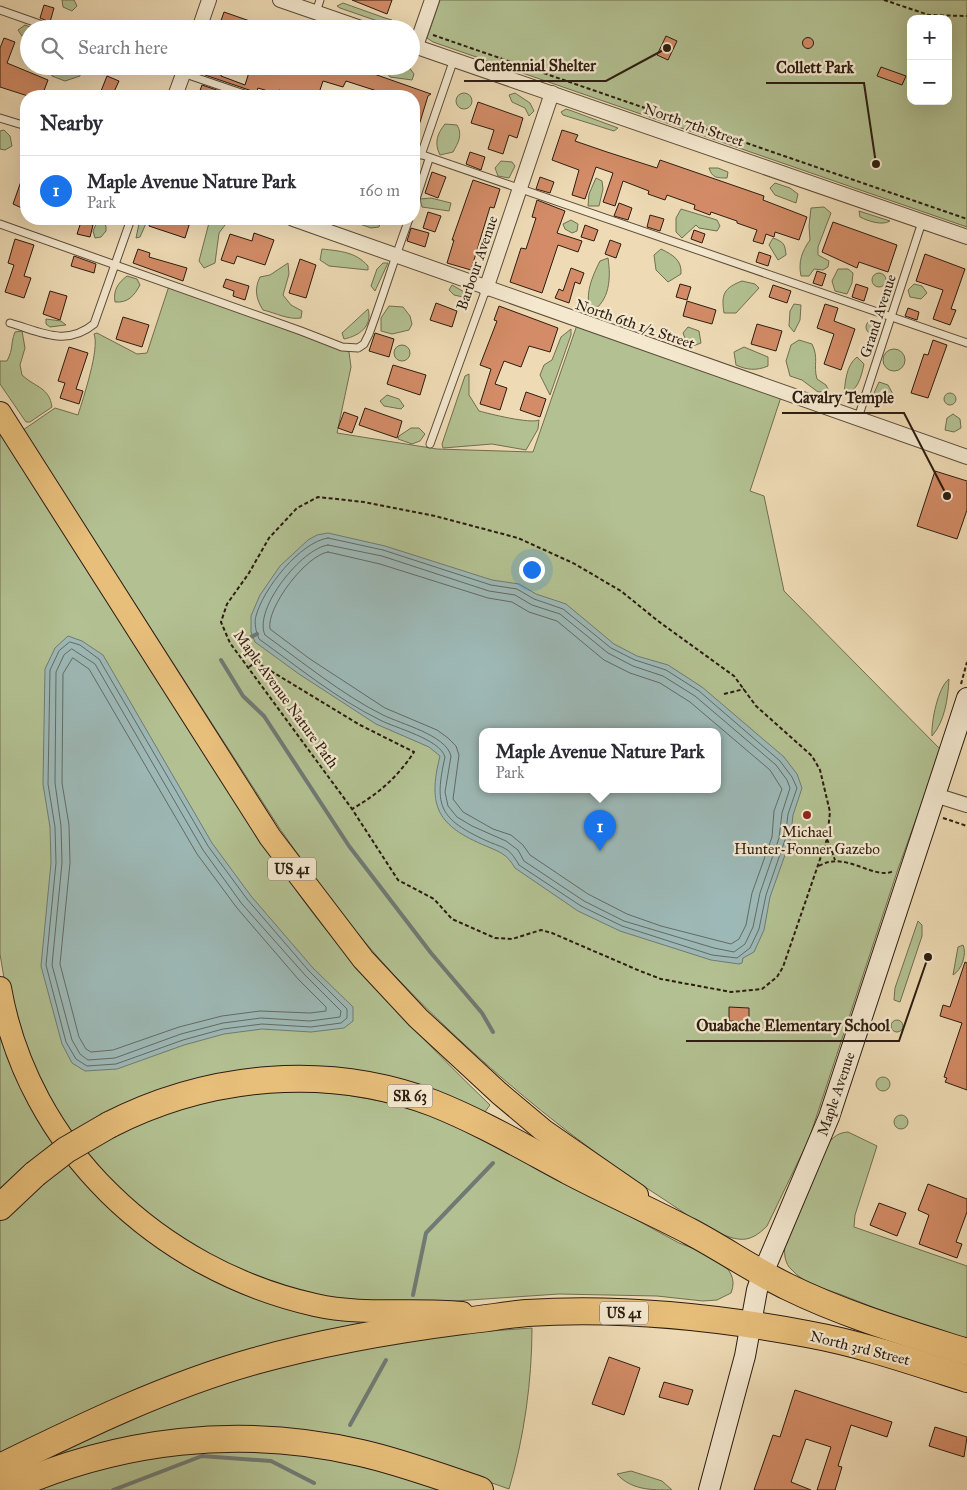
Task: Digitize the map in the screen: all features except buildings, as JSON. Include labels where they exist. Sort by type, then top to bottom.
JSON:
[{"type":"highway","name":"SR 63","points":[[0,1207],[35,1174],[73,1146],[138,1110],[177,1095],[227,1084],[295,1078],[344,1081],[372,1086],[431,1103],[486,1127],[603,1190],[689,1231]]},
{"type":"highway","name":"US 41","points":[[689,1231],[763,1272]]},
{"type":"highway","name":"North 3rd Street","points":[[763,1272],[787,1286],[837,1308],[884,1326],[967,1352]]},
{"type":"highway","name":"US 41","points":[[497,1317],[554,1312],[634,1313],[751,1325]]},
{"type":"highway","points":[[0,1467],[116,1411],[253,1361],[308,1347],[401,1329],[497,1317]]},
{"type":"highway","name":"North 3rd Street","points":[[751,1325],[809,1334],[859,1346],[967,1379]]},
{"type":"highway","points":[[5,1490],[67,1465],[122,1450],[170,1442],[224,1437],[272,1439],[361,1453],[480,1490]]},
{"type":"main road","name":"US 41","points":[[0,413],[270,837],[363,959],[450,1050],[543,1130],[689,1231]]},
{"type":"main road","name":"Maple Avenue","points":[[708,1490],[746,1356],[763,1272],[829,1116],[935,795],[964,692]]},
{"type":"main road","name":"US 41","points":[[0,988],[15,1048],[28,1081],[47,1116],[93,1177],[122,1207],[166,1242],[217,1272],[289,1299],[316,1306],[340,1310],[449,1312],[497,1317]]},
{"type":"street","points":[[202,20],[209,0]]},
{"type":"street","points":[[280,0],[318,6],[346,20]]},
{"type":"street","points":[[421,31],[432,0]]},
{"type":"street","name":"North 7th Street","points":[[420,47],[967,237]]},
{"type":"street","points":[[177,90],[182,75]]},
{"type":"street","name":"Barbour Avenue","points":[[486,289],[552,93]]},
{"type":"street","name":"North 6th 1/2 Street","points":[[309,225],[486,289],[967,457]]},
{"type":"street","points":[[935,795],[967,805]]},
{"type":"lane","points":[[0,10],[28,20]]},
{"type":"lane","points":[[420,145],[454,59]]},
{"type":"lane","points":[[197,75],[235,90]]},
{"type":"lane","points":[[0,118],[20,124]]},
{"type":"lane","points":[[420,154],[967,343]]},
{"type":"lane","points":[[420,187],[429,159]]},
{"type":"lane","name":"Grand Avenue","points":[[858,418],[922,222]]},
{"type":"lane","points":[[0,224],[301,331],[342,348],[358,348],[364,344],[407,225]]},
{"type":"lane","points":[[10,323],[62,338],[84,332],[94,324],[129,225]]},
{"type":"lane","name":"Barbour Avenue","points":[[430,444],[486,289]]},
{"type":"path","points":[[884,0],[929,15],[967,16]]},
{"type":"path","points":[[421,31],[967,220]]},
{"type":"path","name":"Maple Avenue Nature Path","points":[[318,498],[364,502],[436,516],[518,538],[538,546],[621,591],[658,621],[734,676],[756,706],[812,756],[820,770],[830,812],[827,840],[783,967],[777,977],[762,989],[732,992],[647,974],[541,930],[512,939],[495,938],[452,919],[434,898],[398,880],[352,809],[249,667],[223,631],[222,615],[268,538],[297,508],[318,498]]},
{"type":"path","points":[[249,667],[256,662],[360,725],[414,752],[399,774],[378,794],[352,809]]},
{"type":"path","points":[[964,692],[967,662]]},
{"type":"path","points":[[724,694],[744,689]]},
{"type":"path","name":"Maple Avenue Nature Path","points":[[827,840],[835,860]]},
{"type":"path","points":[[818,866],[835,860],[881,872],[890,873],[896,869]]},
{"type":"green space","points":[[62,0],[74,0],[77,6],[72,11],[63,7]]},
{"type":"green space","points":[[440,0],[967,0],[967,227],[433,42],[427,38]]},
{"type":"green space","points":[[343,3],[392,20],[375,20],[337,6]]},
{"type":"green space","points":[[52,75],[80,75],[65,81]]},
{"type":"green space","points":[[389,75],[414,75],[412,80],[390,77]]},
{"type":"green space","points":[[464,93],[472,101],[464,109],[456,101]]},
{"type":"green space","points":[[515,93],[530,103],[534,111],[529,116],[525,108],[512,102],[509,95]]},
{"type":"green space","points":[[566,109],[618,128],[614,131],[563,115],[561,112]]},
{"type":"green space","points":[[445,124],[457,125],[460,136],[453,152],[440,155],[437,139]]},
{"type":"green space","points":[[4,130],[10,136],[12,146],[5,150],[0,149],[0,131]]},
{"type":"green space","points":[[501,161],[512,162],[515,166],[509,178],[498,176],[495,168]]},
{"type":"green space","points":[[709,168],[718,168],[728,172],[727,178],[715,177]]},
{"type":"green space","points":[[596,178],[602,181],[603,189],[599,206],[588,206],[589,194]]},
{"type":"green space","points":[[775,183],[790,188],[798,194],[796,203],[775,195],[770,188]]},
{"type":"green space","points":[[431,198],[451,203],[449,211],[422,207],[420,199]]},
{"type":"green space","points":[[824,207],[831,213],[818,247],[818,255],[829,261],[828,267],[823,270],[814,269],[809,276],[801,276],[801,257],[810,240],[811,208]]},
{"type":"green space","points":[[681,209],[717,220],[720,226],[717,231],[699,228],[696,225],[682,238],[676,232],[676,218]]},
{"type":"green space","points":[[859,211],[890,221],[879,223],[871,221],[860,217]]},
{"type":"green space","points":[[571,220],[578,224],[577,231],[572,233],[565,229],[563,224]]},
{"type":"green space","points":[[96,225],[106,226],[106,231],[101,237],[95,238],[93,231]]},
{"type":"green space","points":[[139,225],[145,225],[140,237],[136,238]]},
{"type":"green space","points":[[208,225],[225,225],[219,233],[215,263],[204,268],[199,261]]},
{"type":"green space","points":[[363,225],[380,225],[379,227],[371,228]]},
{"type":"green space","points":[[773,238],[782,242],[785,248],[786,255],[778,260],[769,245]]},
{"type":"green space","points":[[322,249],[353,255],[368,266],[368,270],[329,266],[320,260]]},
{"type":"green space","points":[[661,249],[676,258],[681,269],[681,274],[668,282],[656,270],[654,255]]},
{"type":"green space","points":[[608,258],[609,281],[606,295],[602,302],[591,312],[588,299],[592,280],[600,261]]},
{"type":"green space","points":[[288,263],[289,274],[283,295],[291,305],[302,311],[301,318],[287,317],[263,310],[257,298],[256,290],[260,277],[270,275]]},
{"type":"green space","points":[[383,263],[388,263],[375,291],[371,286],[377,269]]},
{"type":"green space","points":[[838,269],[848,269],[853,273],[852,283],[847,294],[835,291],[832,281]]},
{"type":"green space","points":[[879,273],[884,275],[886,280],[884,285],[879,287],[874,285],[872,280],[874,275]]},
{"type":"green space","points":[[127,276],[137,279],[140,285],[130,298],[115,302],[117,287]]},
{"type":"green space","points":[[742,281],[755,284],[759,288],[736,313],[724,313],[723,301],[725,292],[731,286]]},
{"type":"green space","points":[[914,284],[922,286],[927,293],[921,299],[910,297],[908,290]]},
{"type":"green space","points":[[452,285],[466,293],[463,297],[454,295],[449,290]]},
{"type":"green space","points":[[169,286],[349,352],[351,367],[337,433],[437,449],[533,452],[577,325],[781,397],[750,491],[764,496],[784,591],[941,750],[898,869],[809,1139],[767,1226],[757,1234],[750,1238],[738,1239],[721,1234],[702,1224],[595,1152],[524,1097],[457,1038],[394,975],[334,904],[280,829],[23,430],[55,408],[78,415],[93,362],[95,350],[94,334],[97,333],[137,354],[147,353]]},
{"type":"green space","points":[[794,304],[801,305],[800,320],[794,332],[789,326],[790,311]]},
{"type":"green space","points":[[389,306],[403,307],[410,316],[412,324],[409,330],[392,334],[381,331],[381,318]]},
{"type":"green space","points":[[368,309],[367,325],[360,333],[344,339],[342,333]]},
{"type":"green space","points":[[46,319],[61,321],[66,325],[50,327],[46,324]]},
{"type":"green space","points":[[870,320],[876,320],[880,327],[876,334],[870,334],[866,330],[866,324]]},
{"type":"green space","points":[[688,327],[699,331],[701,343],[693,346],[686,341],[683,333]]},
{"type":"green space","points":[[571,329],[571,335],[550,395],[540,375],[544,365],[552,360],[561,337]]},
{"type":"green space","points":[[22,331],[25,348],[20,365],[22,375],[48,395],[52,407],[30,422],[26,422],[0,384],[0,361],[7,361],[15,332]]},
{"type":"green space","points":[[799,340],[812,344],[815,353],[817,379],[826,385],[829,391],[818,392],[802,380],[790,376],[786,361],[791,345]]},
{"type":"green space","points":[[402,345],[410,353],[402,361],[394,353]]},
{"type":"green space","points":[[744,347],[768,357],[768,366],[752,369],[736,365],[734,352]]},
{"type":"green space","points":[[894,349],[902,352],[905,360],[902,368],[894,371],[886,368],[883,360],[886,352]]},
{"type":"green space","points":[[857,357],[864,364],[860,379],[856,387],[844,396],[848,369]]},
{"type":"green space","points":[[469,374],[469,395],[479,411],[519,420],[539,420],[538,429],[526,450],[492,444],[443,448],[442,444],[465,376]]},
{"type":"green space","points":[[879,382],[888,385],[894,396],[885,405],[876,403],[874,393]]},
{"type":"green space","points":[[948,393],[952,393],[956,399],[952,405],[948,405],[944,401],[944,397]]},
{"type":"green space","points":[[387,395],[399,399],[404,406],[401,409],[384,406],[380,401]]},
{"type":"green space","points":[[953,414],[960,419],[961,428],[954,432],[945,430],[947,418]]},
{"type":"green space","points":[[411,428],[419,428],[425,434],[420,441],[412,444],[398,439],[399,436]]},
{"type":"green space","points":[[0,430],[273,858],[316,918],[362,973],[490,1105],[482,1116],[298,1071],[70,1137],[45,1097],[6,990],[0,954]]},
{"type":"green space","points":[[949,679],[947,701],[943,716],[932,736],[936,705],[945,683]]},
{"type":"green space","points":[[918,921],[922,925],[922,936],[900,1002],[894,1000],[895,988]]},
{"type":"green space","points":[[963,945],[963,961],[953,975],[958,947]]},
{"type":"green space","points":[[899,1020],[902,1021],[902,1031],[895,1032],[892,1031],[891,1024],[892,1021]]},
{"type":"green space","points":[[0,1026],[58,1146],[0,1195]]},
{"type":"green space","points":[[880,1077],[886,1077],[890,1084],[886,1091],[880,1091],[876,1087],[876,1081]]},
{"type":"green space","points":[[304,1087],[429,1110],[512,1152],[679,1243],[717,1260],[731,1274],[733,1283],[731,1293],[717,1300],[703,1301],[657,1296],[559,1294],[440,1302],[351,1303],[254,1280],[160,1229],[80,1151],[172,1106]]},
{"type":"green space","points":[[898,1115],[904,1115],[908,1122],[904,1129],[898,1129],[894,1125],[894,1119]]},
{"type":"green space","points":[[848,1132],[877,1146],[855,1215],[854,1227],[967,1266],[967,1341],[816,1286],[797,1275],[788,1266],[785,1257],[786,1238],[824,1151],[833,1138]]},
{"type":"green space","points":[[68,1160],[150,1240],[358,1318],[360,1327],[0,1457],[0,1219]]},
{"type":"green space","points":[[532,1328],[531,1368],[526,1409],[519,1450],[509,1489],[464,1473],[304,1434],[13,1477],[96,1434],[139,1415],[227,1382],[272,1369],[317,1357],[384,1343],[448,1335]]},
{"type":"green space","points":[[228,1447],[341,1459],[446,1490],[25,1490],[79,1470]]},
{"type":"green space","points":[[631,1471],[662,1481],[672,1490],[635,1486],[617,1474]]},
{"type":"water","points":[[328,533],[385,546],[492,580],[519,584],[536,594],[566,604],[614,644],[637,656],[668,665],[702,687],[784,757],[797,774],[802,788],[793,815],[790,841],[770,897],[764,930],[754,952],[743,958],[742,963],[739,964],[711,960],[620,931],[578,911],[515,868],[503,854],[457,831],[447,822],[440,813],[436,802],[436,774],[440,756],[429,747],[376,724],[299,674],[255,642],[251,632],[251,616],[260,595],[280,566],[308,540],[317,535]]},
{"type":"water","points":[[68,636],[82,641],[103,655],[212,843],[251,896],[313,968],[353,1007],[353,1021],[344,1028],[311,1032],[262,1029],[224,1034],[184,1045],[117,1069],[85,1071],[72,1063],[62,1044],[41,966],[51,863],[50,827],[43,784],[45,669],[55,648]]},
{"type":"waterway","points":[[247,639],[257,634]]},
{"type":"waterway","points":[[221,660],[243,696],[264,716],[349,846],[431,953],[482,1013],[493,1032]]},
{"type":"waterway","points":[[413,1295],[426,1233],[493,1163]]},
{"type":"waterway","points":[[350,1425],[386,1360]]},
{"type":"waterway","points":[[113,1490],[202,1456],[271,1461],[314,1483]]},
{"type":"place","name":"Centennial Shelter","points":[[667,48]]},
{"type":"place","name":"Collett Park","points":[[876,164]]},
{"type":"place","name":"Cavalry Temple","points":[[947,496]]},
{"type":"place","name":"Michael Hunter-Fonner Gazebo","points":[[807,815]]},
{"type":"place","name":"Maple Avenue Nature Park","points":[[600,851]]},
{"type":"place","name":"Ouabache Elementary School","points":[[928,957]]}]
